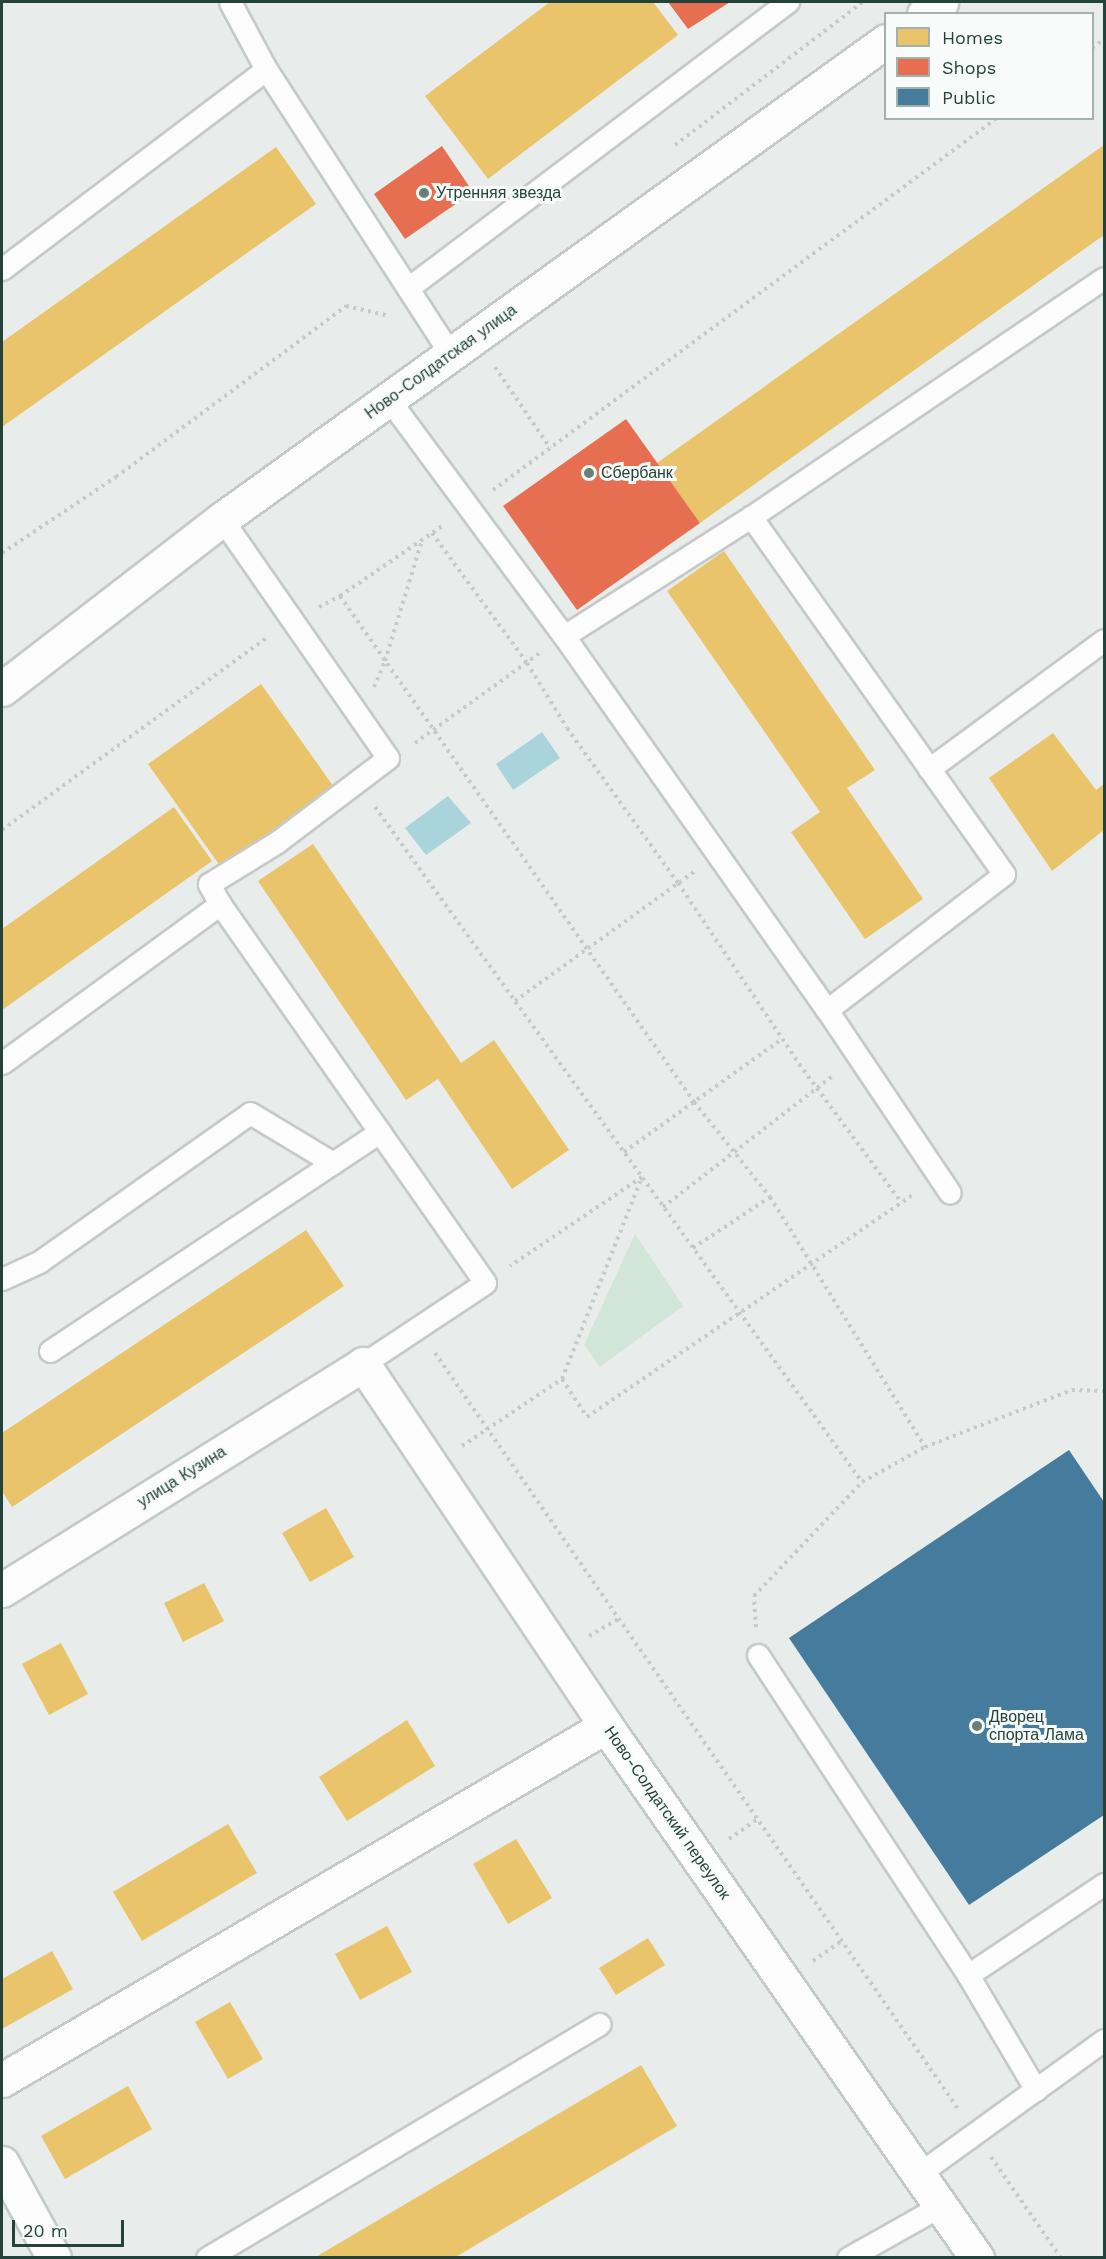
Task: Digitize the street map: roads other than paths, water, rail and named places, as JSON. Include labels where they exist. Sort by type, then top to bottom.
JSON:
[{"type":"street","points":[[927,12],[941,2]]},
{"type":"street","name":"Ново-Солдатская улица","points":[[2,689],[222,519],[390,401],[884,42]]},
{"type":"street","name":"Ново-Солдатский переулок","points":[[363,1364],[606,1726],[920,2173],[977,2258]]},
{"type":"street","name":"улица Кузина","points":[[2,1590],[363,1364]]},
{"type":"street","points":[[2,2080],[606,1726]]},
{"type":"street","points":[[2,2163],[54,2258]]},
{"type":"lane","points":[[230,2],[266,69],[408,288],[463,346]]},
{"type":"lane","points":[[408,288],[788,2]]},
{"type":"lane","points":[[2,269],[266,69]]},
{"type":"lane","points":[[564,636],[751,517],[1104,278]]},
{"type":"lane","points":[[390,401],[564,636],[827,1010],[950,1193]]},
{"type":"lane","points":[[751,517],[1004,874],[827,1010]]},
{"type":"lane","points":[[222,519],[388,758],[277,842],[209,884],[220,904],[485,1283],[363,1364]]},
{"type":"lane","points":[[929,769],[1104,640]]},
{"type":"lane","points":[[2,1064],[220,904]]},
{"type":"lane","points":[[2,1279],[39,1262],[250,1113],[333,1163]]},
{"type":"lane","points":[[50,1351],[380,1132]]},
{"type":"lane","points":[[758,1655],[968,1975],[1036,2090]]},
{"type":"lane","points":[[968,1975],[1104,1884]]},
{"type":"lane","points":[[207,2258],[600,2024]]},
{"type":"lane","points":[[920,2173],[1104,2040]]},
{"type":"lane","points":[[848,2258],[942,2205]]},
{"type":"water","points":[[542,732],[560,758],[513,790],[496,764]]},
{"type":"water","points":[[448,796],[471,823],[426,855],[405,828]]},
{"type":"place","name":"Утренняя звезда","points":[[424,193]]},
{"type":"place","name":"Сбербанк","points":[[589,473]]},
{"type":"place","name":"Дворец спорта Лама","points":[[977,1726]]}]
